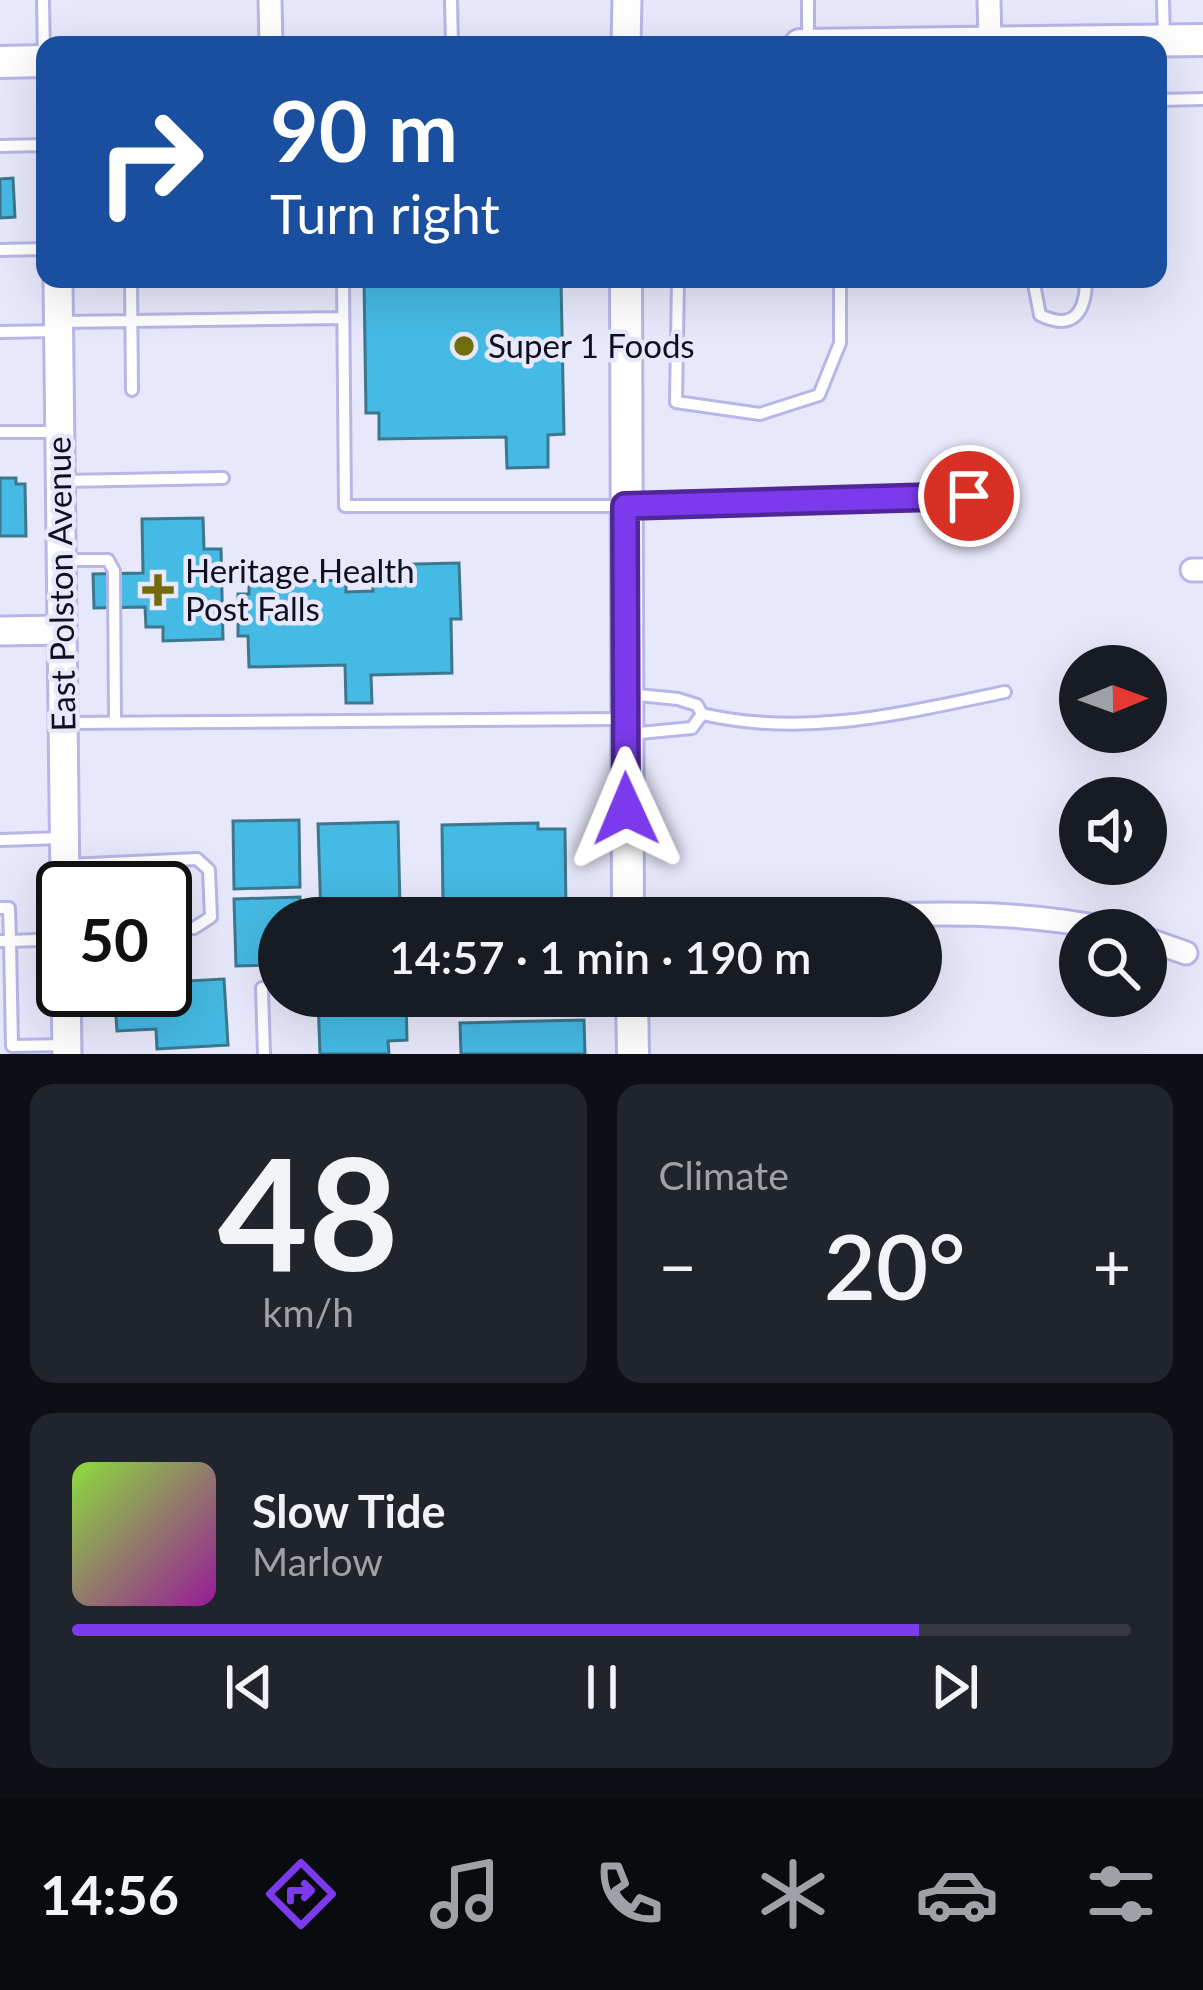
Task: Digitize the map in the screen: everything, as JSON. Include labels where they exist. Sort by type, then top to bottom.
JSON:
[{"type":"main road","points":[[1167,41],[1203,40]]},
{"type":"main road","points":[[0,62],[36,61]]},
{"type":"main road","points":[[626,288],[628,897]]},
{"type":"main road","points":[[632,1017],[633,1054]]},
{"type":"street","points":[[269,0],[271,36]]},
{"type":"street","points":[[626,36],[627,0]]},
{"type":"street","points":[[989,0],[990,36]]},
{"type":"street","name":"East Polston Avenue","points":[[58,288],[65,861]]},
{"type":"street","points":[[0,632],[62,630]]},
{"type":"street","points":[[942,914],[1022,915],[1059,921]]},
{"type":"street","points":[[1167,946],[1186,953]]},
{"type":"street","points":[[67,1017],[67,1049]]},
{"type":"lane","points":[[43,0],[44,36]]},
{"type":"lane","points":[[451,0],[452,36]]},
{"type":"lane","points":[[805,36],[808,0]]},
{"type":"lane","points":[[1163,0],[1164,36]]},
{"type":"lane","points":[[1167,100],[1203,99]]},
{"type":"lane","points":[[0,146],[36,145]]},
{"type":"lane","points":[[0,237],[5,250],[36,249]]},
{"type":"lane","points":[[131,288],[132,390]]},
{"type":"lane","points":[[343,288],[345,506],[625,506],[969,496]]},
{"type":"lane","points":[[678,288],[676,402],[760,414],[819,395],[840,343],[840,288]]},
{"type":"lane","points":[[1035,288],[1040,315],[1062,321],[1076,316],[1086,304],[1086,288]]},
{"type":"lane","points":[[0,332],[131,321],[343,318]]},
{"type":"lane","points":[[0,432],[59,432]]},
{"type":"lane","points":[[59,481],[223,478]]},
{"type":"lane","points":[[60,560],[112,563],[116,723]]},
{"type":"lane","points":[[624,716],[677,699],[697,705],[702,714],[743,724],[859,722],[1005,692]]},
{"type":"lane","points":[[63,723],[624,716],[692,728],[702,714]]},
{"type":"lane","points":[[0,840],[57,861]]},
{"type":"lane","points":[[163,861],[196,860],[209,870],[211,917],[192,928]]},
{"type":"lane","points":[[0,908],[9,908],[6,1016],[12,1050],[67,1049]]},
{"type":"lane","points":[[5,941],[36,940]]},
{"type":"lane","points":[[263,1017],[264,1054]]},
{"type":"building","points":[[13,178],[15,217],[0,218],[0,179]]},
{"type":"building","name":"Super 1 Foods","points":[[364,288],[561,288],[564,434],[548,435],[548,467],[507,468],[506,437],[379,439],[379,413],[366,413]]},
{"type":"building","points":[[0,478],[16,478],[16,484],[25,484],[26,536],[0,536]]},
{"type":"building","name":"Heritage Health Post Falls","points":[[203,518],[204,549],[221,549],[223,639],[163,641],[163,627],[146,627],[145,607],[94,608],[93,574],[143,573],[142,519]]},
{"type":"building","points":[[459,563],[461,619],[451,619],[452,673],[371,675],[372,703],[346,703],[345,665],[249,667],[248,636],[238,636],[238,594],[249,594],[249,582],[346,580],[346,592],[373,591],[372,565]]},
{"type":"building","points":[[299,820],[300,887],[234,889],[233,821]]},
{"type":"building","points":[[398,822],[400,897],[320,897],[318,824]]},
{"type":"building","points":[[538,823],[538,829],[565,829],[566,897],[443,897],[442,825]]},
{"type":"building","points":[[258,898],[258,965],[236,966],[234,899]]},
{"type":"building","points":[[224,979],[228,1045],[157,1049],[156,1029],[117,1031],[116,1017],[192,1017],[192,981]]},
{"type":"building","points":[[319,1017],[406,1017],[407,1040],[388,1041],[389,1054],[320,1054]]},
{"type":"building","points":[[584,1020],[585,1054],[461,1054],[460,1023]]},
{"type":"place","name":"Super 1 Foods","points":[[464,346]]},
{"type":"place","name":"Heritage Health Post Falls","points":[[158,590]]},
{"type":"route","points":[[626,809],[625,506],[969,496]]}]
